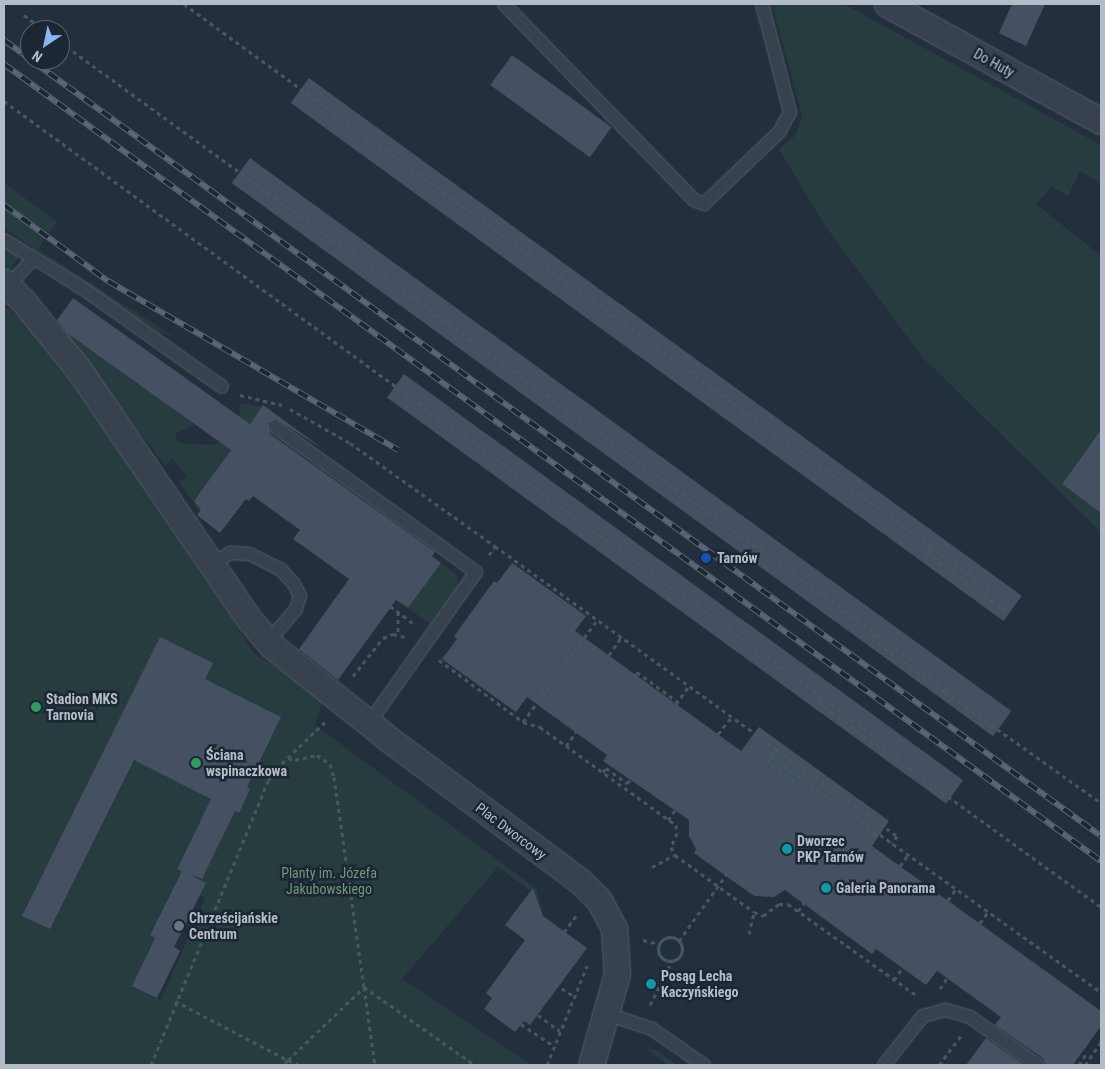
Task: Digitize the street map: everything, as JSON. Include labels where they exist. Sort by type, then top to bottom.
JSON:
[{"type":"street","name":"Do Huty","points":[[886,4],[1101,121]]},
{"type":"street","name":"Plac Dworcowy","points":[[6,284],[79,370],[212,565],[268,642],[368,723],[581,882],[599,900],[610,918],[616,939],[617,974],[591,1065]]},
{"type":"lane","points":[[504,4],[694,200],[704,204],[780,131],[790,112],[762,4]]},
{"type":"lane","points":[[4,240],[88,292],[222,388]]},
{"type":"lane","points":[[6,284],[34,258]]},
{"type":"lane","points":[[275,427],[476,572],[368,723]]},
{"type":"lane","points":[[212,565],[230,553],[250,554],[281,570],[294,584],[300,596],[296,609],[268,642]]},
{"type":"lane","points":[[884,1065],[923,1016],[946,1010],[970,1017],[1038,1065]]},
{"type":"lane","points":[[607,1014],[644,1025],[704,1065]]},
{"type":"path","points":[[184,4],[994,592]]},
{"type":"path","points":[[24,15],[31,20]]},
{"type":"path","points":[[70,49],[934,676]]},
{"type":"path","points":[[4,101],[885,742]]},
{"type":"path","points":[[222,388],[236,394],[272,400],[350,443],[897,836],[892,843]]},
{"type":"path","points":[[476,572],[495,546]]},
{"type":"path","points":[[931,547],[926,553],[1003,608],[1008,602]]},
{"type":"path","points":[[398,612],[398,634]]},
{"type":"path","points":[[524,722],[597,620]]},
{"type":"path","points":[[874,633],[871,638],[1101,804]]},
{"type":"path","points":[[151,1065],[175,1001],[268,781],[287,758],[325,725],[324,718],[333,694],[383,638],[398,634],[422,648]]},
{"type":"path","points":[[609,655],[622,638]]},
{"type":"path","points":[[440,651],[435,658],[524,722],[540,727],[676,825],[677,833],[671,847],[675,855],[754,912],[762,916],[779,904],[788,904],[916,995],[923,993]]},
{"type":"path","points":[[636,674],[637,672],[677,703],[689,686]]},
{"type":"path","points":[[945,692],[949,687]]},
{"type":"path","points":[[822,696],[818,702],[1101,907]]},
{"type":"path","points":[[718,734],[732,716]]},
{"type":"path","points":[[566,746],[576,732]]},
{"type":"path","points":[[776,749],[766,762],[794,781],[790,786]]},
{"type":"path","points":[[896,759],[900,754]]},
{"type":"path","points":[[287,758],[295,760],[317,755],[330,764],[334,777],[376,1065]]},
{"type":"path","points":[[770,756],[839,806]]},
{"type":"path","points":[[603,772],[606,768],[627,783],[630,780]]},
{"type":"path","points":[[668,820],[675,810]]},
{"type":"path","points":[[854,816],[1101,992]]},
{"type":"path","points":[[869,843],[877,832]]},
{"type":"path","points":[[652,867],[675,855]]},
{"type":"path","points":[[900,866],[908,855]]},
{"type":"path","points":[[644,1025],[649,1006],[672,961],[681,955],[679,941],[728,872]]},
{"type":"path","points":[[948,900],[956,889]]},
{"type":"path","points":[[798,911],[804,903]]},
{"type":"path","points":[[749,934],[754,912]]},
{"type":"path","points":[[980,924],[988,912]]},
{"type":"path","points":[[564,932],[578,913]]},
{"type":"path","points":[[659,944],[668,937],[679,941]]},
{"type":"path","points":[[637,938],[659,944]]},
{"type":"path","points":[[659,944],[660,957],[672,961]]},
{"type":"path","points":[[547,1065],[591,958]]},
{"type":"path","points":[[894,980],[902,968]]},
{"type":"path","points":[[939,989],[947,978]]},
{"type":"path","points":[[555,984],[574,997]]},
{"type":"path","points":[[282,1065],[364,987]]},
{"type":"path","points":[[364,987],[475,1065]]},
{"type":"path","points":[[931,991],[950,988]]},
{"type":"path","points":[[175,1001],[299,1065]]},
{"type":"path","points":[[538,1015],[560,1031]]},
{"type":"path","points":[[521,1024],[554,1046]]},
{"type":"path","points":[[939,1065],[959,1037],[968,1035]]},
{"type":"path","points":[[1085,1065],[1101,1042]]},
{"type":"path","points":[[1078,1065],[1086,1054]]},
{"type":"green space","points":[[772,4],[844,4],[1101,145],[1101,183],[1080,171],[1068,196],[1051,187],[1036,204],[1101,256],[1101,430],[1062,484],[1094,507],[1101,498],[1101,532],[922,357],[823,223],[779,149],[796,135],[802,115]]},
{"type":"green space","points":[[4,183],[57,222],[38,249],[176,338],[156,331],[4,228]]},
{"type":"green space","points":[[4,248],[19,257],[7,273],[4,270]]},
{"type":"green space","name":"Planty im. Józefa Jakubowskiego","points":[[4,306],[28,323],[84,400],[255,654],[323,698],[315,725],[537,889],[543,916],[533,889],[531,891],[498,867],[402,979],[532,1065],[4,1065]],"holes":[[[200,821],[224,833],[201,880],[206,883],[200,895],[205,898],[161,1000],[132,985],[155,938],[150,935],[182,871],[177,868]]]},
{"type":"green space","points":[[55,324],[196,424],[175,434],[177,440],[184,444],[213,445],[223,441],[239,422],[240,403],[262,407],[217,469],[224,475],[200,512],[179,482],[187,476],[173,459],[165,465]]},
{"type":"green space","points":[[441,563],[457,575],[458,585],[430,624],[408,608]]},
{"type":"green space","points":[[647,1049],[656,1050],[677,1065],[668,1065]]},
{"type":"building","points":[[1012,4],[1045,4],[1026,46],[999,33]]},
{"type":"building","points":[[512,55],[612,127],[590,157],[490,85]]},
{"type":"building","points":[[309,78],[1022,596],[1004,621],[291,103]]},
{"type":"building","points":[[250,158],[1011,711],[993,736],[232,183]]},
{"type":"building","points":[[73,298],[250,424],[263,405],[326,451],[276,419],[268,423],[270,434],[435,552],[432,556],[441,563],[408,608],[396,600],[338,680],[299,649],[349,579],[293,539],[300,530],[253,496],[249,501],[246,499],[220,533],[197,515],[201,510],[194,501],[231,450],[67,333],[57,320]]},
{"type":"building","points":[[404,374],[963,780],[946,804],[387,397]]},
{"type":"building","points":[[1101,430],[1101,513],[1062,484]]},
{"type":"building","name":"Dworzec PKP Tarnów","points":[[512,563],[586,616],[575,631],[741,751],[759,727],[889,821],[872,846],[1101,1011],[1101,1026],[1073,1065],[1046,1065],[1043,1058],[995,1025],[1001,1017],[937,971],[926,985],[876,949],[872,954],[785,890],[774,897],[754,896],[694,853],[696,849],[689,836],[689,820],[603,761],[607,755],[527,697],[516,712],[442,659],[457,639],[454,636],[494,581],[497,583]]},
{"type":"building","points":[[160,637],[213,663],[205,679],[281,717],[247,787],[250,789],[239,813],[235,811],[202,879],[191,875],[206,883],[174,947],[180,951],[157,998],[132,986],[155,938],[150,935],[182,871],[177,869],[211,799],[134,760],[50,929],[22,916]]},
{"type":"building","points":[[533,888],[543,916],[587,948],[530,1025],[524,1021],[515,1032],[484,1009],[492,998],[486,993],[525,940],[505,925]]},
{"type":"building","points":[[986,1038],[1024,1065],[966,1065]]},
{"type":"railway","points":[[4,40],[20,52]]},
{"type":"railway","points":[[4,64],[1101,861]]},
{"type":"railway","points":[[45,70],[1101,836]]},
{"type":"railway","points":[[4,205],[108,281],[398,450]]},
{"type":"place","name":"Tarnów","points":[[706,558]]},
{"type":"place","name":"Stadion MKS Tarnovia","points":[[36,707]]},
{"type":"place","name":"Ściana wspinaczkowa","points":[[196,763]]},
{"type":"place","name":"Dworzec PKP Tarnów","points":[[787,849]]},
{"type":"place","name":"Galeria Panorama","points":[[826,888]]},
{"type":"place","name":"Chrześcijańskie Centrum","points":[[179,926]]},
{"type":"place","name":"Posąg Lecha Kaczyńskiego","points":[[651,984]]}]
